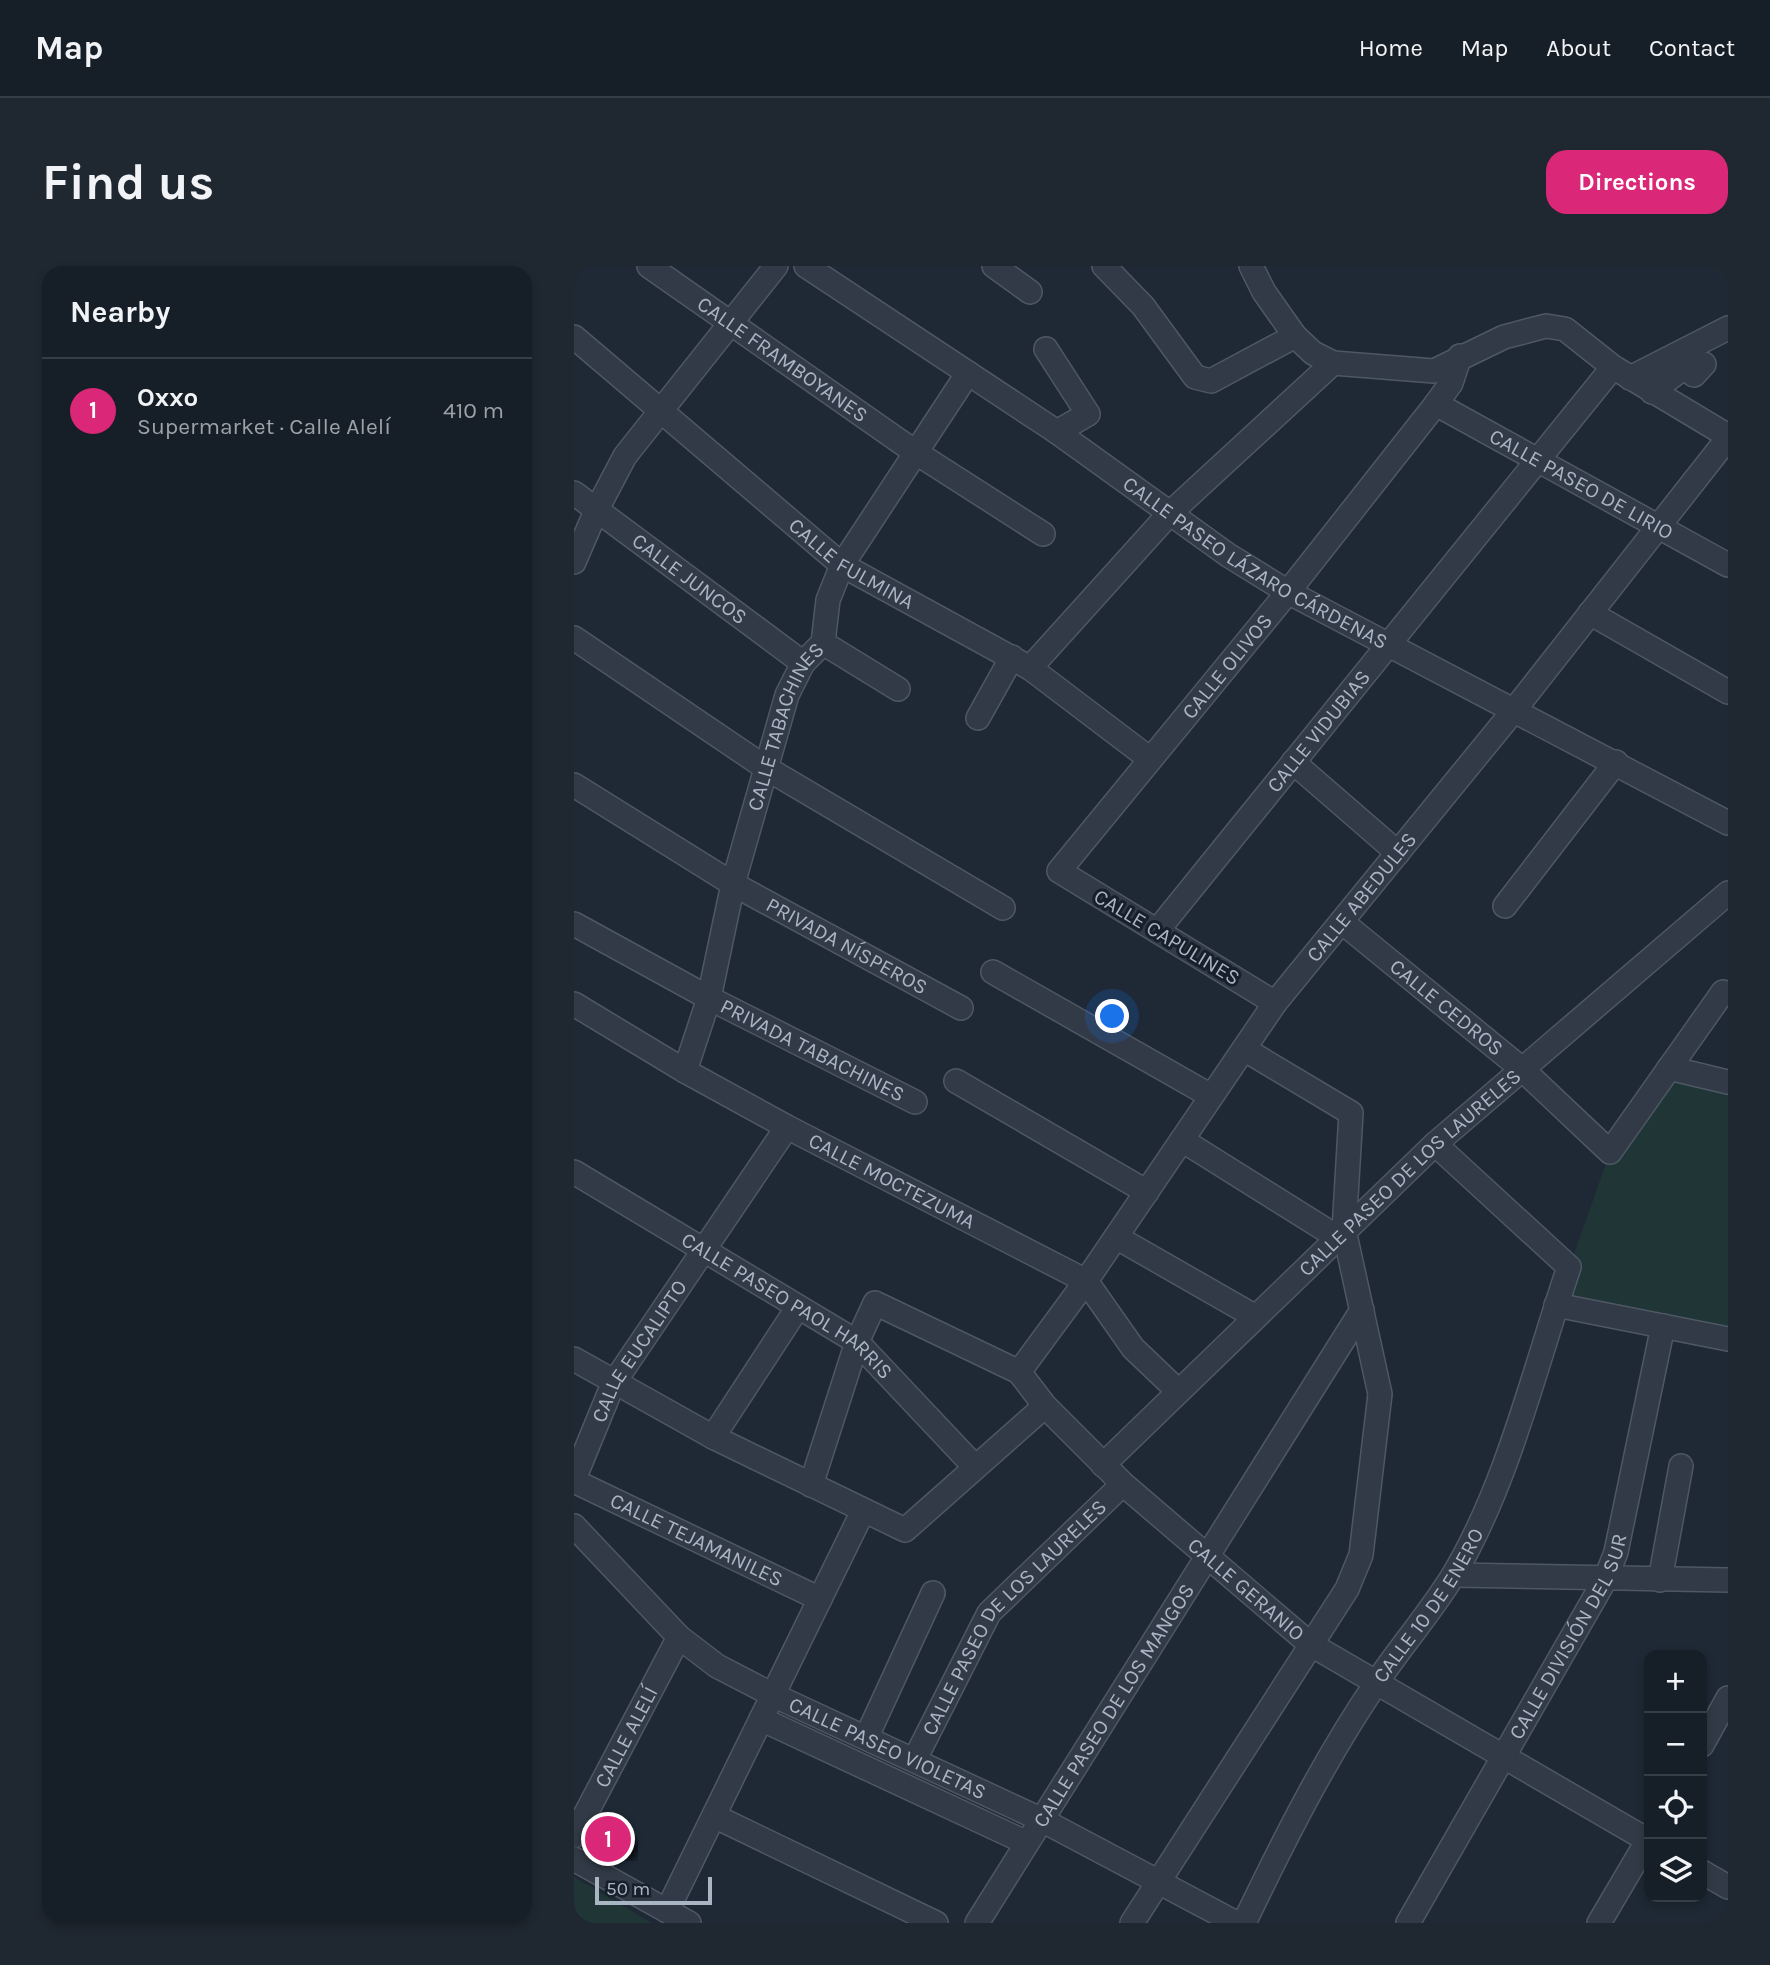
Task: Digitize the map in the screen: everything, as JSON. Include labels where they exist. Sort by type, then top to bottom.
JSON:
[{"type":"street","name":"CALLE FRAMBOYANES","points":[[649,266],[915,452],[1043,534]]},
{"type":"street","points":[[574,562],[596,511],[625,456],[776,266]]},
{"type":"street","name":"CALLE PASEO LÁZARO CÁRDENAS","points":[[806,266],[1057,432],[1169,514],[1288,592],[1728,823]]},
{"type":"street","points":[[995,266],[1030,292]]},
{"type":"street","points":[[1104,266],[1143,306],[1195,377],[1203,381],[1211,381],[1295,336]]},
{"type":"street","points":[[1251,266],[1264,292],[1295,336],[1313,353],[1334,363],[1434,371],[1460,356],[1504,337],[1546,326],[1565,329],[1652,392],[1728,437]]},
{"type":"street","points":[[1622,372],[1728,328]]},
{"type":"street","name":"CALLE FULMINA","points":[[574,337],[842,565],[1021,662],[1150,759]]},
{"type":"street","points":[[1046,349],[1088,414],[1057,432]]},
{"type":"street","name":"CALLE OLIVOS","points":[[1059,871],[1288,592],[1436,404],[1451,383],[1460,356]]},
{"type":"street","points":[[978,718],[1021,662],[1169,514],[1334,363]]},
{"type":"street","points":[[1652,392],[1684,367],[1694,375],[1704,364]]},
{"type":"street","name":"CALLE VIDUBIAS","points":[[1157,931],[1538,460],[1622,372]]},
{"type":"street","name":"CALLE TABACHINES","points":[[685,1071],[709,998],[733,884],[787,695],[803,663],[822,642],[828,600],[842,565],[968,373]]},
{"type":"street","name":"CALLE PASEO DE LIRIO","points":[[1436,404],[1728,565]]},
{"type":"street","name":"CALLE ABEDULES","points":[[1019,1372],[1086,1281],[1275,1003],[1515,709],[1728,437]]},
{"type":"street","name":"CALLE JUNCOS","points":[[574,493],[803,663]]},
{"type":"street","points":[[1590,613],[1728,692]]},
{"type":"street","points":[[574,638],[766,768],[1003,908]]},
{"type":"street","points":[[822,642],[898,690]]},
{"type":"street","points":[[1293,762],[1398,853]]},
{"type":"street","points":[[1505,906],[1616,762]]},
{"type":"street","name":"PRIVADA NÍSPEROS","points":[[574,785],[733,884],[961,1008]]},
{"type":"street","name":"CALLE CAPULINES","points":[[1059,871],[1275,1003]]},
{"type":"street","name":"CALLE PASEO DE LOS LAURELES","points":[[1103,1465],[1254,1316],[1435,1144],[1728,893]]},
{"type":"street","name":"CALLE CEDROS","points":[[1342,922],[1522,1069],[1610,1152],[1669,1068]]},
{"type":"street","name":"PRIVADA TABACHINES","points":[[574,924],[709,998],[915,1102]]},
{"type":"street","points":[[993,972],[1212,1097]]},
{"type":"street","points":[[1723,992],[1669,1068],[1728,1082]]},
{"type":"street","name":"CALLE MOCTEZUMA","points":[[574,1004],[685,1071],[787,1127],[1086,1281],[1133,1348],[1178,1391]]},
{"type":"street","points":[[1132,1923],[1157,1880],[1347,1589],[1361,1555],[1380,1394],[1362,1310],[1340,1233],[1351,1112],[1244,1049]]},
{"type":"street","points":[[956,1081],[1147,1192]]},
{"type":"street","name":"CALLE EUCALIPTO","points":[[574,1480],[613,1384],[787,1127]]},
{"type":"street","points":[[1182,1139],[1340,1233]]},
{"type":"street","name":"CALLE 10 DE ENERO","points":[[1244,1923],[1304,1800],[1376,1683],[1454,1575],[1476,1532],[1506,1456],[1569,1267],[1435,1144]]},
{"type":"street","name":"CALLE PASEO PAOL HARRIS","points":[[574,1172],[857,1342],[975,1467]]},
{"type":"street","points":[[1116,1237],[1254,1316]]},
{"type":"street","name":"CALLE GERANIO","points":[[857,1342],[875,1303],[1019,1372],[1045,1406],[1123,1484],[1310,1644],[1647,1839]]},
{"type":"street","points":[[1556,1306],[1728,1339]]},
{"type":"street","points":[[713,1437],[798,1307]]},
{"type":"street","name":"CALLE PASEO DE LOS MANGOS","points":[[977,1923],[1025,1842],[1362,1310]]},
{"type":"street","name":"CALLE DIVISIÓN DEL SUR","points":[[1408,1923],[1506,1758],[1606,1578],[1616,1552],[1663,1326]]},
{"type":"street","points":[[811,1485],[857,1342]]},
{"type":"street","points":[[574,1359],[613,1384],[713,1437],[905,1530],[1045,1406]]},
{"type":"street","points":[[1660,1580],[1681,1466]]},
{"type":"street","name":"CALLE TEJAMANILES","points":[[574,1480],[820,1599]]},
{"type":"street","name":"CALLE PASEO DE LOS LAURELES","points":[[915,1759],[989,1614],[1123,1484]]},
{"type":"street","points":[[650,1907],[714,1815],[863,1511]]},
{"type":"street","name":"CALLE PASEO VIOLETAS","points":[[574,1526],[679,1637],[717,1665],[773,1695],[867,1736],[1040,1819],[1236,1923]]},
{"type":"street","points":[[1454,1575],[1728,1580]]},
{"type":"street","points":[[867,1736],[933,1593]]},
{"type":"street","name":"CALLE ALELÍ","points":[[574,1836],[679,1637]]},
{"type":"street","points":[[1707,1736],[1728,1698]]},
{"type":"street","name":"CALLE PASEO VIOLETAS","points":[[761,1719],[1025,1842]]},
{"type":"street","points":[[714,1815],[936,1923]]},
{"type":"street","points":[[1599,1923],[1644,1848]]},
{"type":"street","points":[[574,1859],[650,1907],[689,1923]]},
{"type":"street","points":[[1707,1874],[1728,1887]]},
{"type":"green space","points":[[1661,1079],[1728,1094],[1728,1339],[1556,1305],[1610,1152]]},
{"type":"green space","points":[[574,1877],[652,1923],[574,1923]]},
{"type":"building","points":[[592,1818],[633,1840],[624,1857],[583,1836]]},
{"type":"place","name":"Oxxo","points":[[608,1839]]}]
